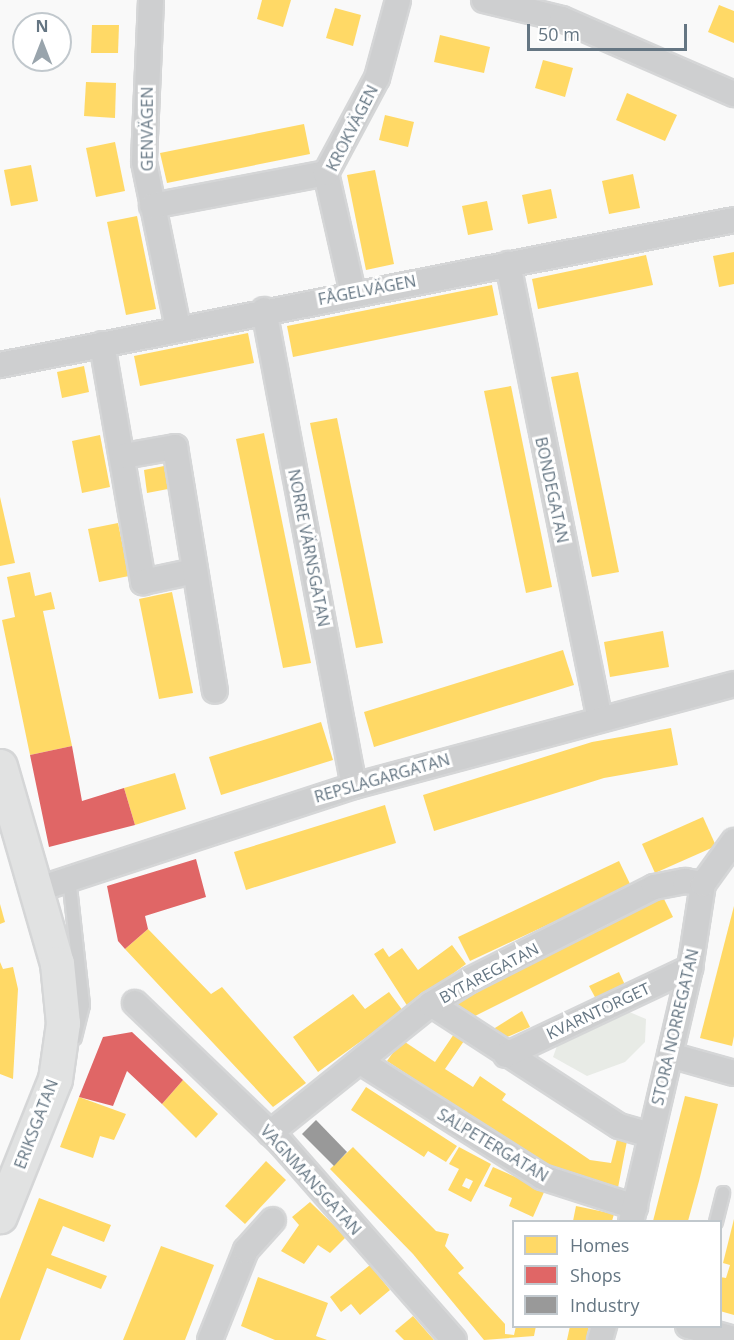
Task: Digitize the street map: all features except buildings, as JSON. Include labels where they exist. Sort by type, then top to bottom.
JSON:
[{"type":"street","name":"GENVÄGEN","points":[[151,0],[144,162],[178,328]]},
{"type":"street","name":"KROKVÄGEN","points":[[353,292],[326,173],[377,78],[398,0]]},
{"type":"street","points":[[484,0],[564,10],[734,94]]},
{"type":"street","points":[[152,206],[326,173]]},
{"type":"street","name":"FÅGELVÄGEN","points":[[0,365],[353,292],[734,220]]},
{"type":"street","name":"BONDEGATAN","points":[[508,264],[598,716]]},
{"type":"street","name":"NORRE VÄRNSGATAN","points":[[264,310],[354,786]]},
{"type":"street","points":[[102,344],[124,456],[143,582],[195,571]]},
{"type":"street","points":[[124,456],[175,447],[215,691]]},
{"type":"street","name":"REPSLAGARGATAN","points":[[36,890],[354,786],[598,716],[734,684]]},
{"type":"street","name":"ERIKSGATAN","points":[[0,766],[36,890],[62,1002],[55,1079],[2,1206]]},
{"type":"street","name":"STORA NORREGATAN","points":[[633,1214],[690,968],[703,884],[734,841]]},
{"type":"street","name":"BYTAREGATAN","points":[[270,1133],[431,1004],[654,887],[686,881],[703,884]]},
{"type":"street","name":"KVARNTORGET","points":[[506,1055],[690,968]]},
{"type":"street","name":"VAGNMANSGATAN","points":[[135,1003],[270,1133],[454,1340]]},
{"type":"street","points":[[431,1004],[506,1055],[619,1126],[651,1135]]},
{"type":"street","points":[[670,1055],[734,1073]]},
{"type":"street","name":"SALPETERGATAN","points":[[361,1062],[542,1177],[633,1214]]},
{"type":"street","points":[[210,1340],[246,1250],[273,1220]]},
{"type":"street","points":[[695,1328],[734,1339]]},
{"type":"lane","points":[[55,1079],[77,1034],[83,1005],[69,878]]},
{"type":"lane","points":[[716,1220],[723,1193]]},
{"type":"shaded area","points":[[627,1011],[646,1019],[645,1042],[625,1062],[587,1076],[553,1057],[557,1046]]}]
